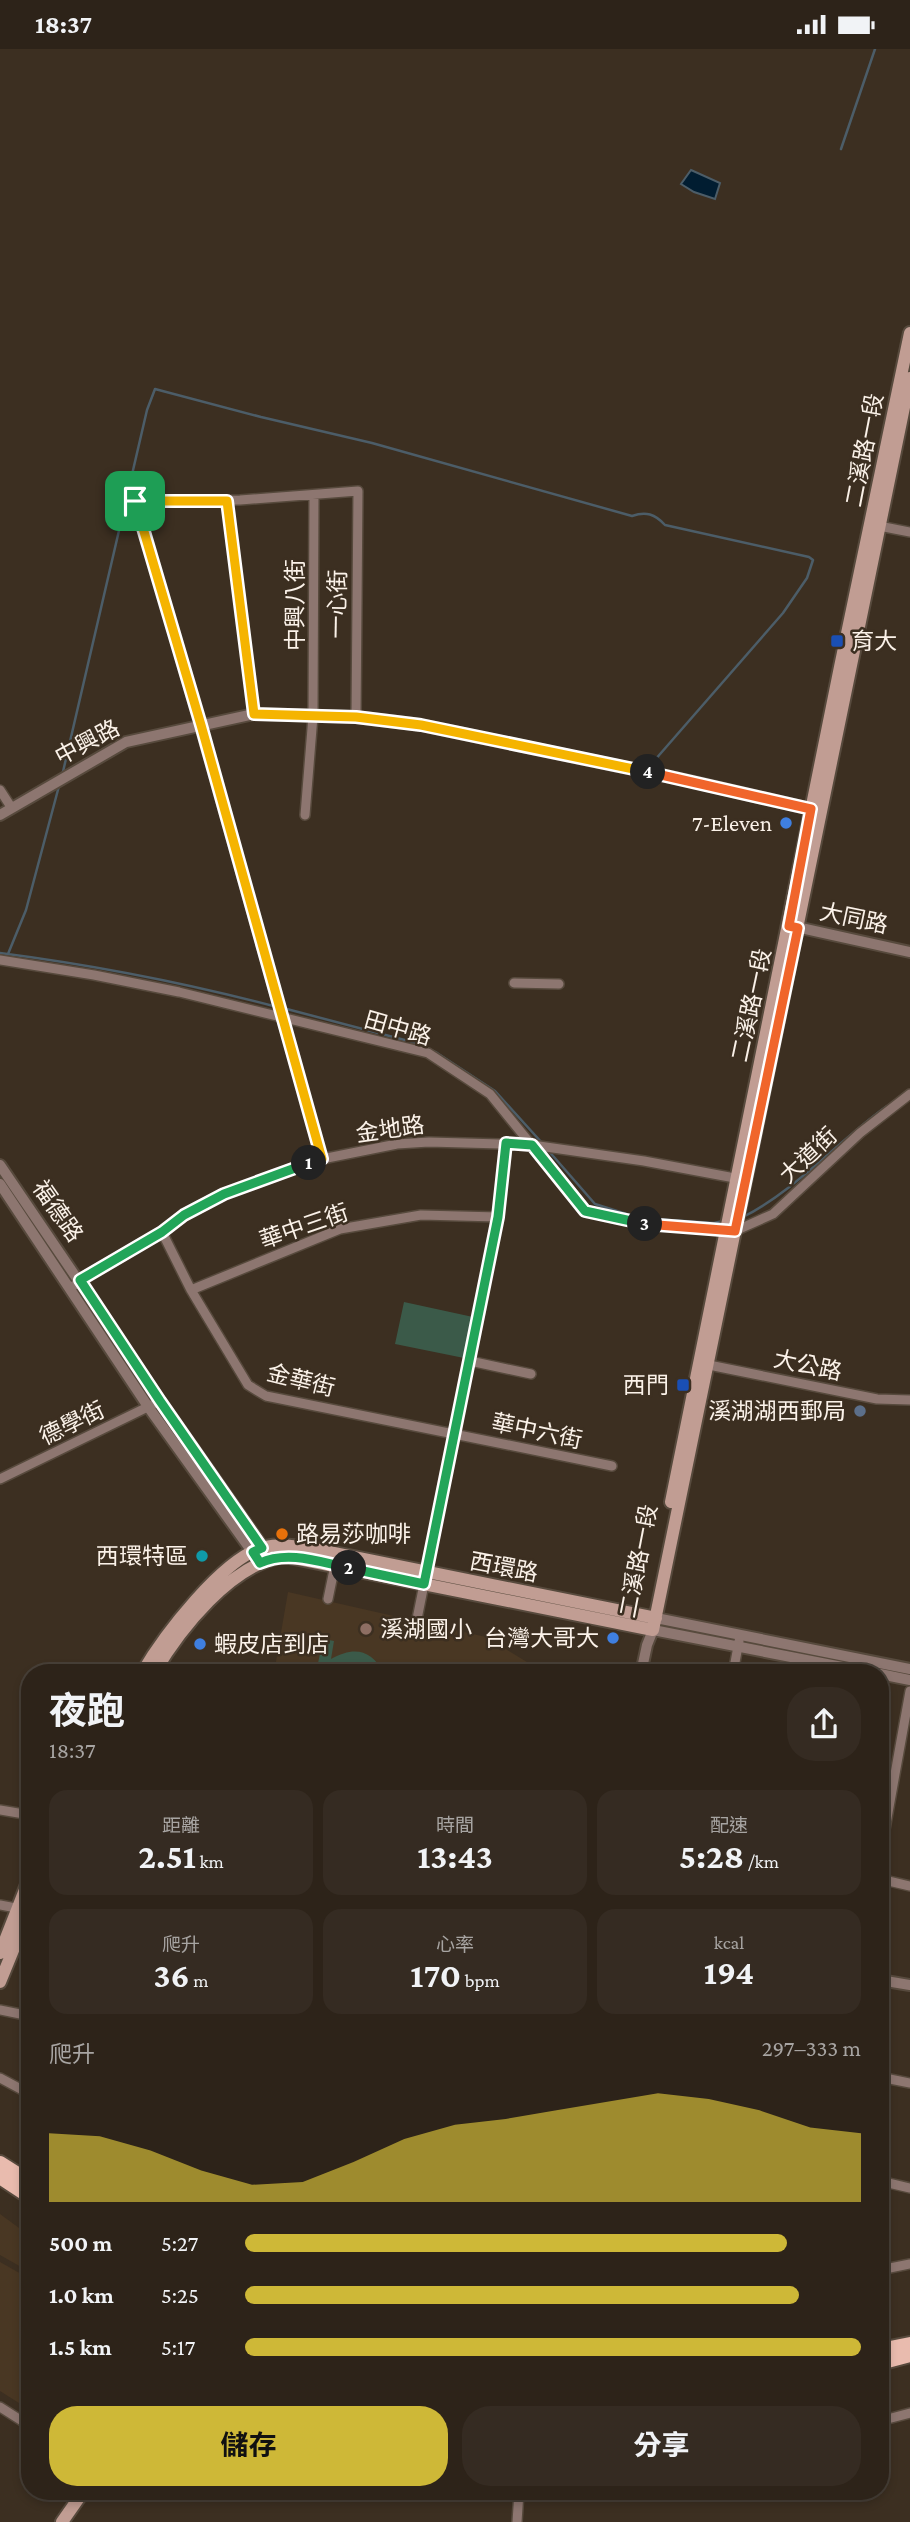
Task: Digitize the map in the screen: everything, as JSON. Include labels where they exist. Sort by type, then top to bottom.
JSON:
[{"type":"main road","name":"二溪路一段","points":[[650,1623],[907,377],[910,333]]},
{"type":"main road","name":"西環路","points":[[262,1555],[279,1545],[296,1546],[426,1578],[650,1623]]},
{"type":"main road","name":"西環路","points":[[262,1555],[426,1578]]},
{"type":"main road","points":[[147,1664],[194,1601],[237,1561],[262,1555]]},
{"type":"main road","points":[[161,1664],[200,1610],[262,1555]]},
{"type":"main road","points":[[0,1953],[21,1918]]},
{"type":"main road","points":[[0,1982],[21,1924]]},
{"type":"main road","points":[[0,2163],[21,2176]]},
{"type":"main road","points":[[0,2177],[21,2191]]},
{"type":"main road","points":[[889,2348],[910,2344]]},
{"type":"main road","points":[[889,2361],[910,2355]]},
{"type":"main road","points":[[62,2522],[77,2500]]},
{"type":"street","name":"一心街","points":[[314,495],[358,491],[356,717]]},
{"type":"street","points":[[314,495],[227,501],[135,501],[201,725],[322,1159]]},
{"type":"street","name":"中興八街","points":[[305,815],[313,716],[314,495]]},
{"type":"street","points":[[227,501],[254,714]]},
{"type":"street","points":[[875,525],[910,532]]},
{"type":"street","name":"中興路","points":[[0,815],[126,742],[254,714],[356,717],[421,725],[816,810]]},
{"type":"street","points":[[0,790],[11,807]]},
{"type":"street","name":"大同路","points":[[793,927],[910,952]]},
{"type":"street","name":"田中路","points":[[0,960],[179,992],[428,1053],[490,1094],[585,1211],[647,1224],[732,1223]]},
{"type":"street","points":[[514,983],[559,984]]},
{"type":"street","name":"大道街","points":[[732,1223],[773,1214],[876,1118],[910,1094]]},
{"type":"street","name":"金地路","points":[[75,1284],[162,1232],[184,1215],[224,1194],[322,1159],[397,1144],[429,1142],[532,1145],[644,1161],[741,1179]]},
{"type":"street","points":[[417,1619],[498,1217],[506,1143]]},
{"type":"street","name":"福德路","points":[[0,1165],[149,1408],[262,1555]]},
{"type":"street","name":"福德路","points":[[0,1184],[160,1401],[262,1555]]},
{"type":"street","name":"華中三街","points":[[191,1290],[340,1229],[421,1215],[498,1217]]},
{"type":"street","points":[[162,1232],[191,1290]]},
{"type":"street","name":"金華街","points":[[191,1290],[248,1385],[257,1392],[454,1433]]},
{"type":"street","points":[[470,1360],[531,1374]]},
{"type":"street","name":"大公路","points":[[703,1364],[877,1399],[910,1400]]},
{"type":"street","name":"德學街","points":[[0,1479],[160,1401]]},
{"type":"street","name":"華中六街","points":[[454,1433],[612,1466]]},
{"type":"street","points":[[328,1599],[335,1565]]},
{"type":"street","name":"西環路","points":[[650,1623],[827,1663]]},
{"type":"street","name":"二溪路一段","points":[[643,1664],[650,1623]]},
{"type":"street","points":[[735,1664],[739,1641]]},
{"type":"street","name":"西環路","points":[[889,1667],[910,1669]]},
{"type":"street","points":[[889,1676],[910,1680]]},
{"type":"street","points":[[889,1807],[910,1691]]},
{"type":"street","points":[[0,1810],[21,1814]]},
{"type":"street","points":[[889,1881],[910,1886]]},
{"type":"street","points":[[0,1905],[21,1909]]},
{"type":"street","points":[[889,1982],[910,1985]]},
{"type":"street","points":[[0,2010],[21,2014]]},
{"type":"street","points":[[0,2078],[21,2089]]},
{"type":"street","points":[[889,2079],[910,2083]]},
{"type":"street","points":[[889,2183],[910,2187]]},
{"type":"street","points":[[889,2268],[910,2265]]},
{"type":"street","points":[[0,2407],[21,2420]]},
{"type":"street","points":[[889,2419],[910,2413]]},
{"type":"street","points":[[517,2522],[518,2500]]},
{"type":"shaded area","name":"溪湖國小","points":[[288,1592],[486,1637],[530,1664],[276,1664]]},
{"type":"shaded area","points":[[0,2214],[21,2229],[21,2267],[0,2255]]},
{"type":"shaded area","points":[[0,2262],[21,2274],[21,2404],[0,2391]]},
{"type":"green space","points":[[404,1302],[473,1317],[464,1358],[395,1344]]},
{"type":"green space","points":[[323,1639],[334,1641],[331,1659],[354,1651],[368,1655],[378,1664],[318,1664]]},
{"type":"water","points":[[691,170],[720,183],[715,199],[681,184]]},
{"type":"waterway","points":[[841,149],[875,49]]},
{"type":"waterway","points":[[62,776],[147,410],[155,389],[372,443],[632,516],[650,515],[665,525],[813,560],[807,578],[783,613],[654,761]]},
{"type":"waterway","points":[[8,954],[26,910],[59,786]]},
{"type":"waterway","points":[[0,953],[139,975],[277,1007]]},
{"type":"waterway","points":[[283,1008],[416,1043],[437,1053],[495,1091],[543,1144]]},
{"type":"waterway","points":[[743,1217],[781,1193],[887,1106]]},
{"type":"waterway","points":[[547,1149],[595,1204],[639,1218],[714,1223],[723,1221]]},
{"type":"place","name":"育大","points":[[837,641]]},
{"type":"place","name":"7-Eleven","points":[[786,823]]},
{"type":"place","name":"西門","points":[[683,1385]]},
{"type":"place","name":"溪湖湖西郵局","points":[[860,1411]]},
{"type":"place","name":"路易莎咖啡","points":[[282,1534]]},
{"type":"place","name":"西環特區","points":[[202,1556]]},
{"type":"place","name":"溪湖國小","points":[[366,1629]]},
{"type":"place","name":"台灣大哥大","points":[[613,1638]]},
{"type":"place","name":"蝦皮店到店","points":[[200,1644]]},
{"type":"route","points":[[135,501],[227,501],[254,714],[356,717],[421,725],[691,781],[811,809],[789,926],[798,928],[735,1231],[647,1224],[585,1211],[532,1145],[506,1143],[498,1217],[480,1314],[424,1584],[284,1556],[260,1563],[253,1552],[262,1548],[80,1280],[162,1232],[184,1215],[224,1194],[322,1159],[201,725],[135,501]]}]
